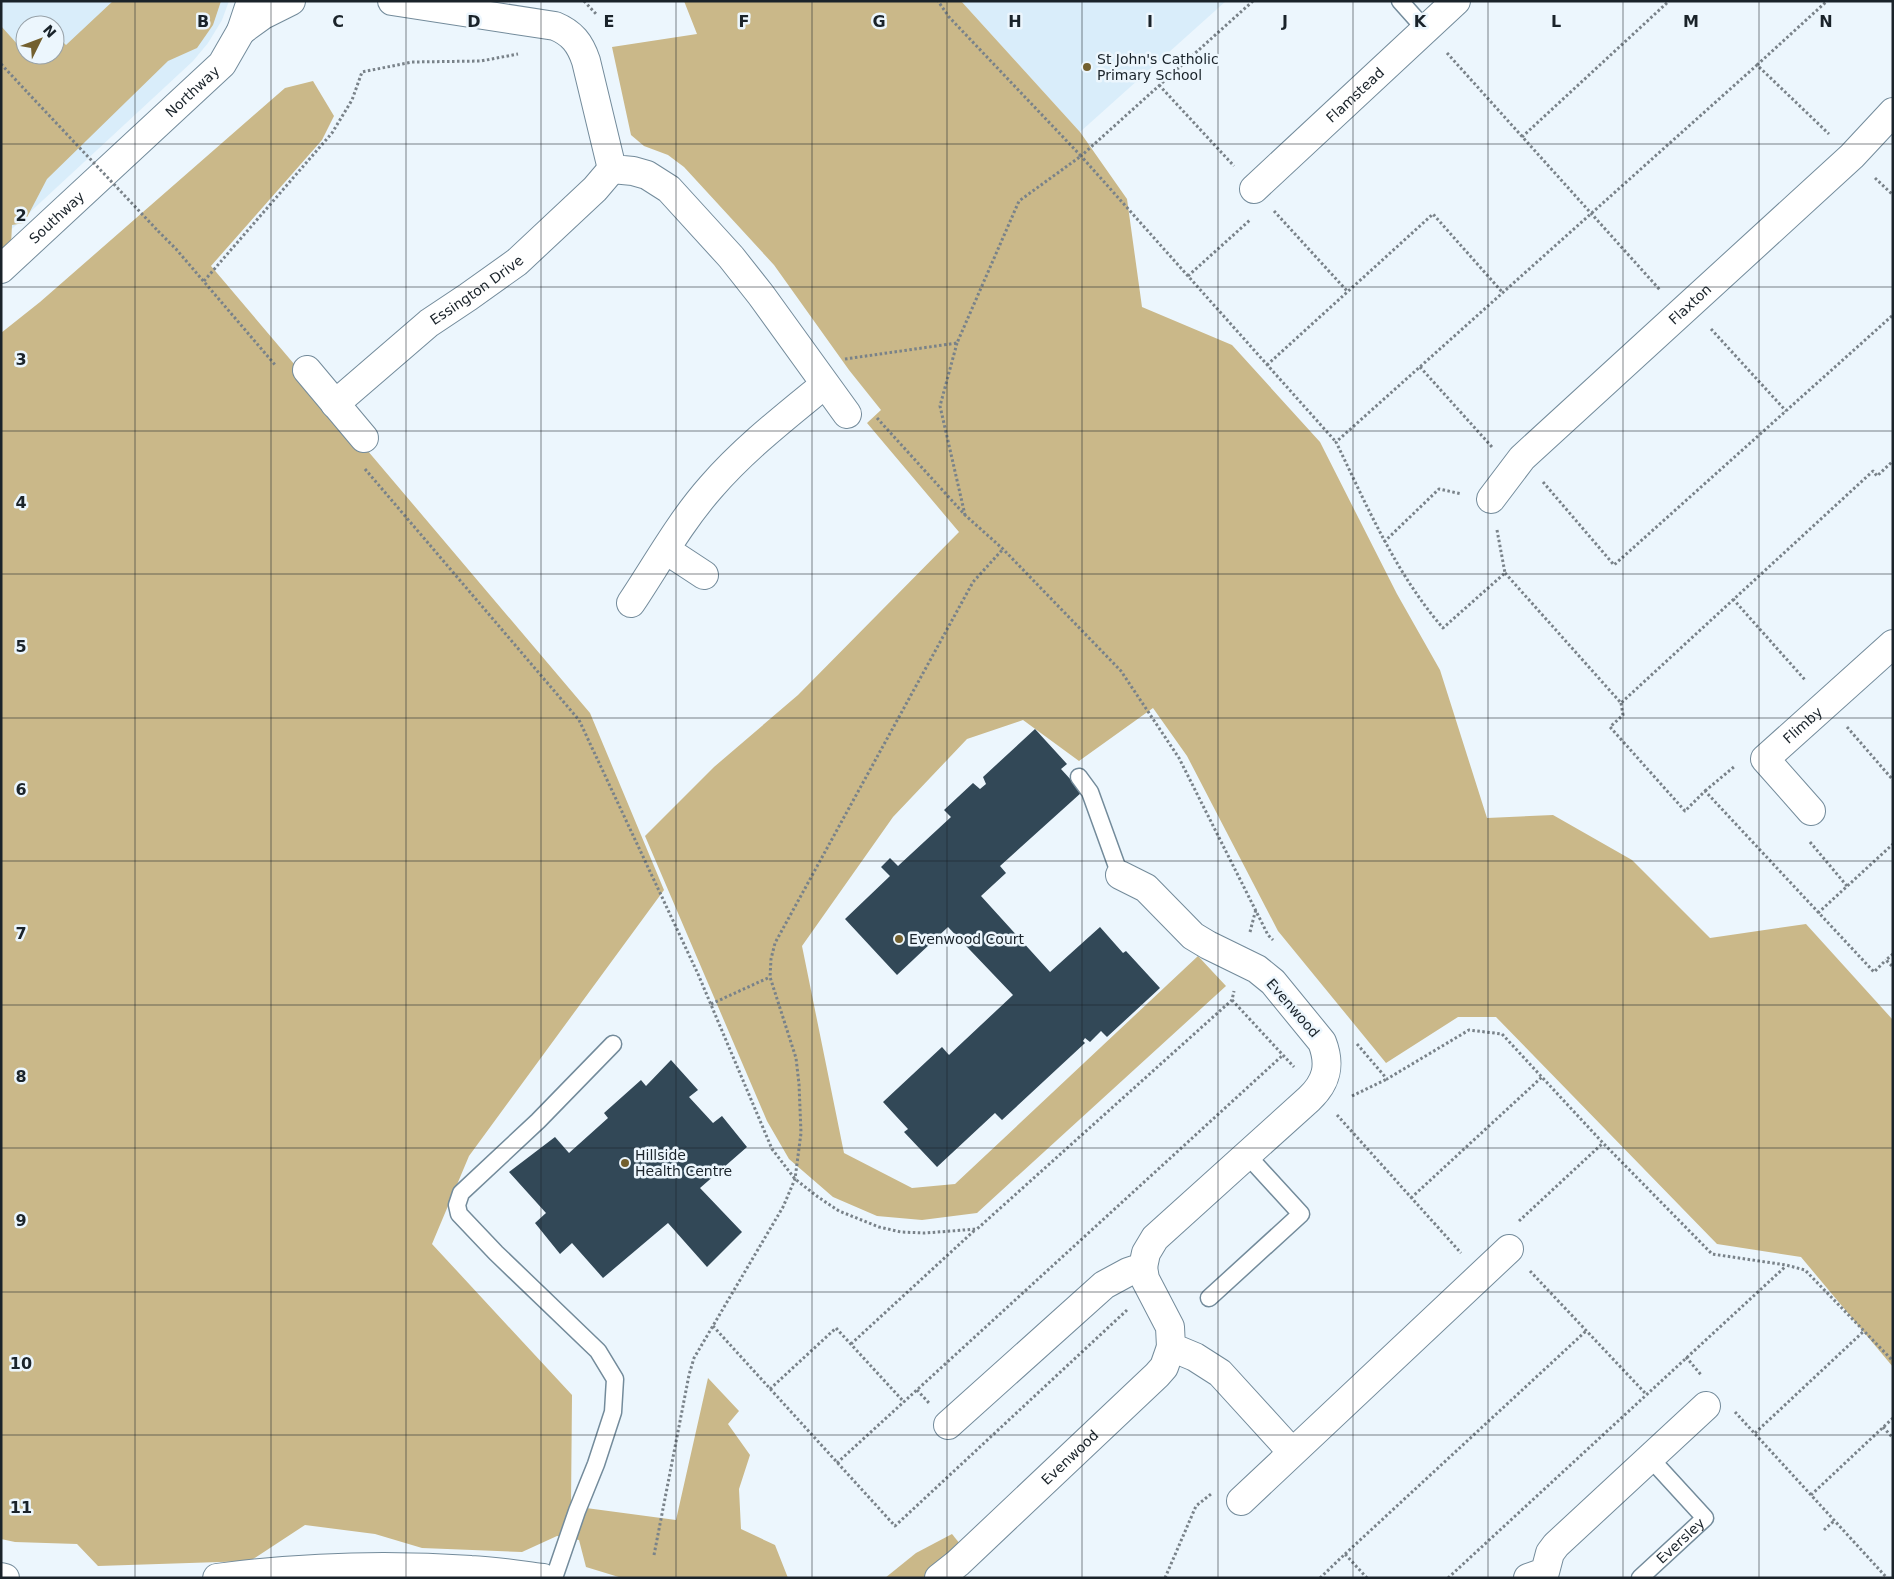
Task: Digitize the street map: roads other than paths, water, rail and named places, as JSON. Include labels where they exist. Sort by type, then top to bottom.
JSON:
[{"type":"street","name":"Northway","points":[[113,165],[222,64],[241,31],[251,1]]},
{"type":"street","points":[[241,31],[263,15],[291,1]]},
{"type":"street","points":[[392,1],[554,26],[572,35],[582,50],[586,61],[612,170],[633,171],[648,175],[668,189],[731,257],[820,377],[859,413]]},
{"type":"street","name":"Flamstead","points":[[1261,196],[1456,1]]},
{"type":"street","name":"Flaxton","points":[[1491,499],[1517,464],[1852,156],[1893,112]]},
{"type":"street","name":"Southway","points":[[1,269],[113,165]]},
{"type":"street","name":"Essington Drive","points":[[335,404],[429,323],[517,262],[595,189],[612,170]]},
{"type":"street","points":[[294,371],[335,404],[362,451]]},
{"type":"street","points":[[631,603],[687,517],[710,488],[820,377]]},
{"type":"street","points":[[666,550],[704,574]]},
{"type":"street","name":"Flimby","points":[[1811,811],[1764,759],[1893,644]]},
{"type":"street","name":"Evenwood","points":[[1120,875],[1146,888],[1193,936],[1257,969],[1273,982],[1322,1042],[1327,1054],[1327,1069],[1323,1083],[1309,1099],[1155,1238],[1146,1253],[1143,1268]]},
{"type":"street","points":[[1241,1500],[1509,1250]]},
{"type":"street","points":[[948,1425],[1104,1285],[1128,1272],[1143,1268],[1144,1279],[1170,1327],[1171,1348],[1196,1357],[1220,1373],[1292,1452]]},
{"type":"street","name":"Evenwood","points":[[949,1573],[1157,1375],[1164,1366],[1171,1348]]},
{"type":"street","points":[[1539,1576],[1556,1545],[1650,1458],[1718,1406]]},
{"type":"street","points":[[217,1578],[248,1574],[356,1568],[472,1570],[543,1578]]},
{"type":"street","points":[[1,1577],[5,1578]]},
{"type":"lane","points":[[1400,1],[1426,29]]},
{"type":"lane","points":[[1079,777],[1090,792],[1120,875]]},
{"type":"lane","points":[[554,1578],[613,1412],[615,1379],[598,1351],[496,1253],[459,1214],[457,1205],[461,1193],[538,1122],[613,1044]]},
{"type":"lane","points":[[1209,1298],[1301,1214],[1247,1155]]},
{"type":"lane","name":"Eversley","points":[[1640,1578],[1705,1518],[1650,1458]]},
{"type":"place","name":"St John's Catholic Primary School","points":[[1087,67]]},
{"type":"place","name":"Evenwood Court","points":[[899,939]]},
{"type":"place","name":"Hillside Health Centre","points":[[625,1163]]}]
